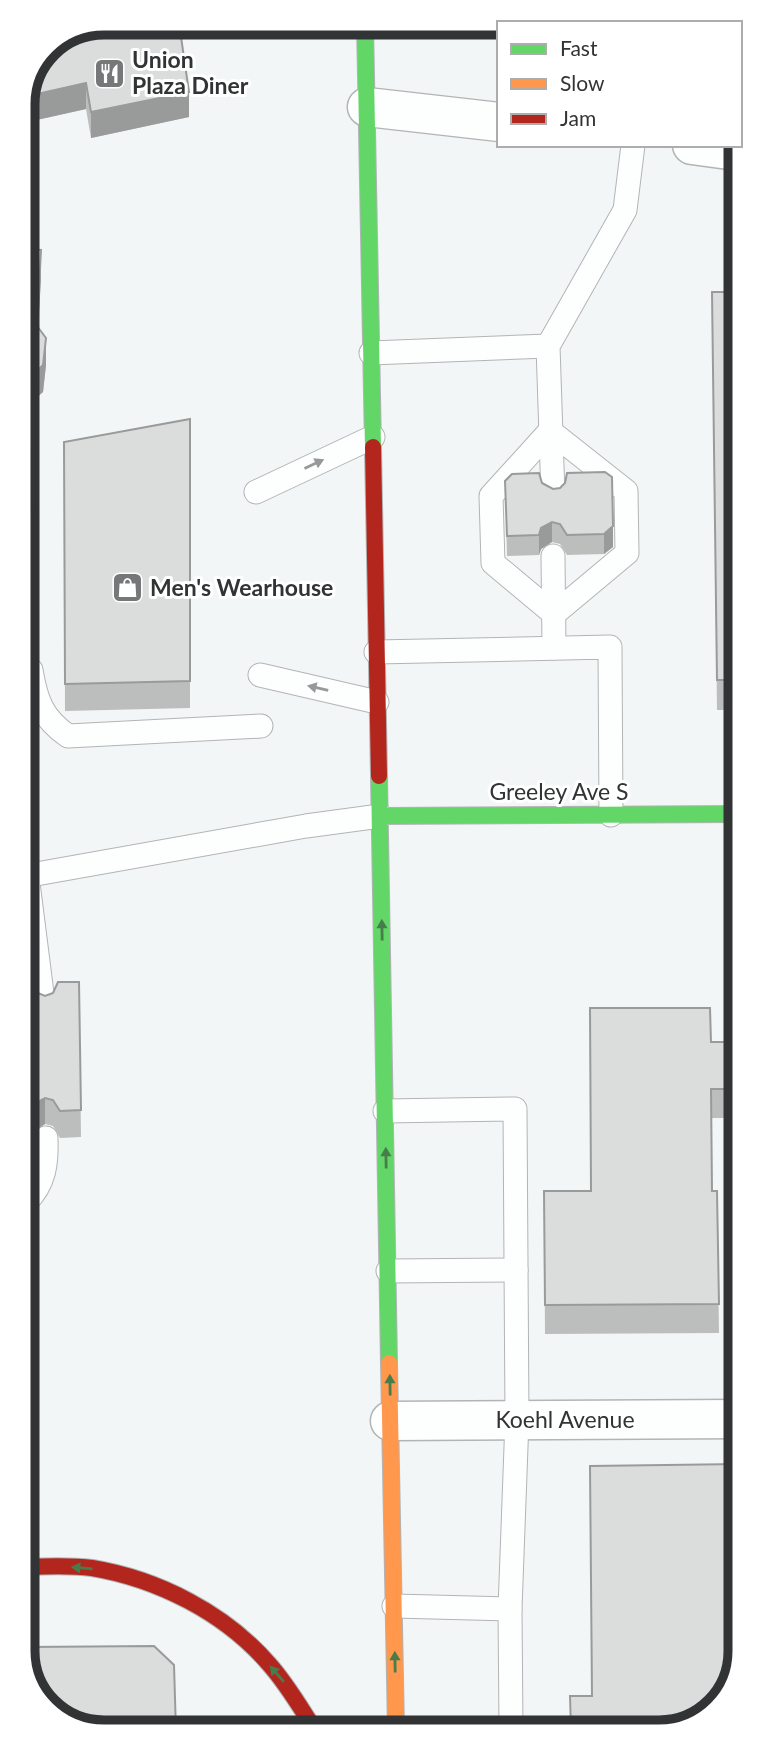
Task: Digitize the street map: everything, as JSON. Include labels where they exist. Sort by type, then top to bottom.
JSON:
[{"type":"main road","points":[[365,35],[396,1720]]},
{"type":"main road","name":"Greeley Ave S","points":[[380,816],[728,814]]},
{"type":"main road","points":[[35,1567],[90,1568],[159,1586],[196,1604],[228,1626],[258,1653],[285,1684],[308,1720]]},
{"type":"street","points":[[367,107],[497,122]]},
{"type":"street","points":[[710,147],[728,149]]},
{"type":"street","name":"Koehl Avenue","points":[[390,1421],[728,1419]]},
{"type":"lane","points":[[552,496],[548,346],[625,210],[633,147]]},
{"type":"lane","points":[[371,353],[548,346]]},
{"type":"lane","points":[[550,431],[491,496],[493,563],[554,614]]},
{"type":"lane","points":[[550,431],[626,491],[627,553],[554,614]]},
{"type":"lane","points":[[256,492],[373,437]]},
{"type":"lane","points":[[553,556],[554,648]]},
{"type":"lane","points":[[376,652],[610,647],[611,815]]},
{"type":"lane","points":[[260,675],[377,702]]},
{"type":"lane","points":[[35,694],[42,711],[54,726],[68,736],[261,726]]},
{"type":"lane","points":[[35,874],[380,816]]},
{"type":"lane","points":[[35,942],[44,1009]]},
{"type":"lane","points":[[385,1111],[515,1109],[517,1420],[510,1609],[511,1720]]},
{"type":"lane","points":[[35,1189],[45,1169],[47,1138]]},
{"type":"lane","points":[[387,1271],[516,1270]]},
{"type":"lane","points":[[394,1606],[510,1609]]},
{"type":"building","points":[[104,35],[181,35],[189,92],[91,112],[86,83],[36,94],[49,62],[70,44],[82,39]]},
{"type":"building","points":[[35,250],[41,250],[37,326],[46,338],[43,365],[36,372],[35,384]]},
{"type":"building","points":[[712,292],[728,292],[728,680],[717,680]]},
{"type":"building","name":"Men's Wearhouse","points":[[190,419],[190,681],[65,684],[64,442]]},
{"type":"building","points":[[605,472],[612,477],[613,526],[604,534],[567,535],[560,524],[552,522],[541,528],[539,535],[507,536],[505,481],[512,474],[539,473],[542,483],[553,489],[560,488],[565,483],[567,473]]},
{"type":"building","points":[[58,982],[79,982],[81,1110],[60,1111],[53,1100],[45,1098],[35,1103],[35,992],[45,996],[53,993]]},
{"type":"building","points":[[590,1008],[710,1008],[711,1042],[728,1042],[728,1089],[711,1089],[712,1191],[717,1191],[719,1304],[545,1305],[544,1191],[591,1191]]},
{"type":"building","points":[[728,1464],[726,1669],[708,1700],[689,1713],[659,1720],[571,1720],[570,1696],[592,1696],[590,1466]]},
{"type":"building","points":[[154,1646],[174,1665],[176,1720],[100,1720],[74,1713],[55,1700],[42,1681],[36,1664],[35,1647]]},
{"type":"traffic: fast","points":[[365,35],[373,447]]},
{"type":"traffic: fast","points":[[379,776],[389,1363]]},
{"type":"traffic: fast","points":[[380,816],[728,814]]},
{"type":"traffic: slow","points":[[389,1363],[396,1720]]},
{"type":"traffic: jam","points":[[373,447],[379,776]]},
{"type":"traffic: jam","points":[[35,1567],[76,1566],[117,1573],[141,1580],[189,1601],[232,1629],[251,1646],[282,1680],[309,1720]]},
{"type":"place","name":"Union Plaza Diner","points":[[109,73]]},
{"type":"place","name":"Men's Wearhouse","points":[[127,588]]}]
